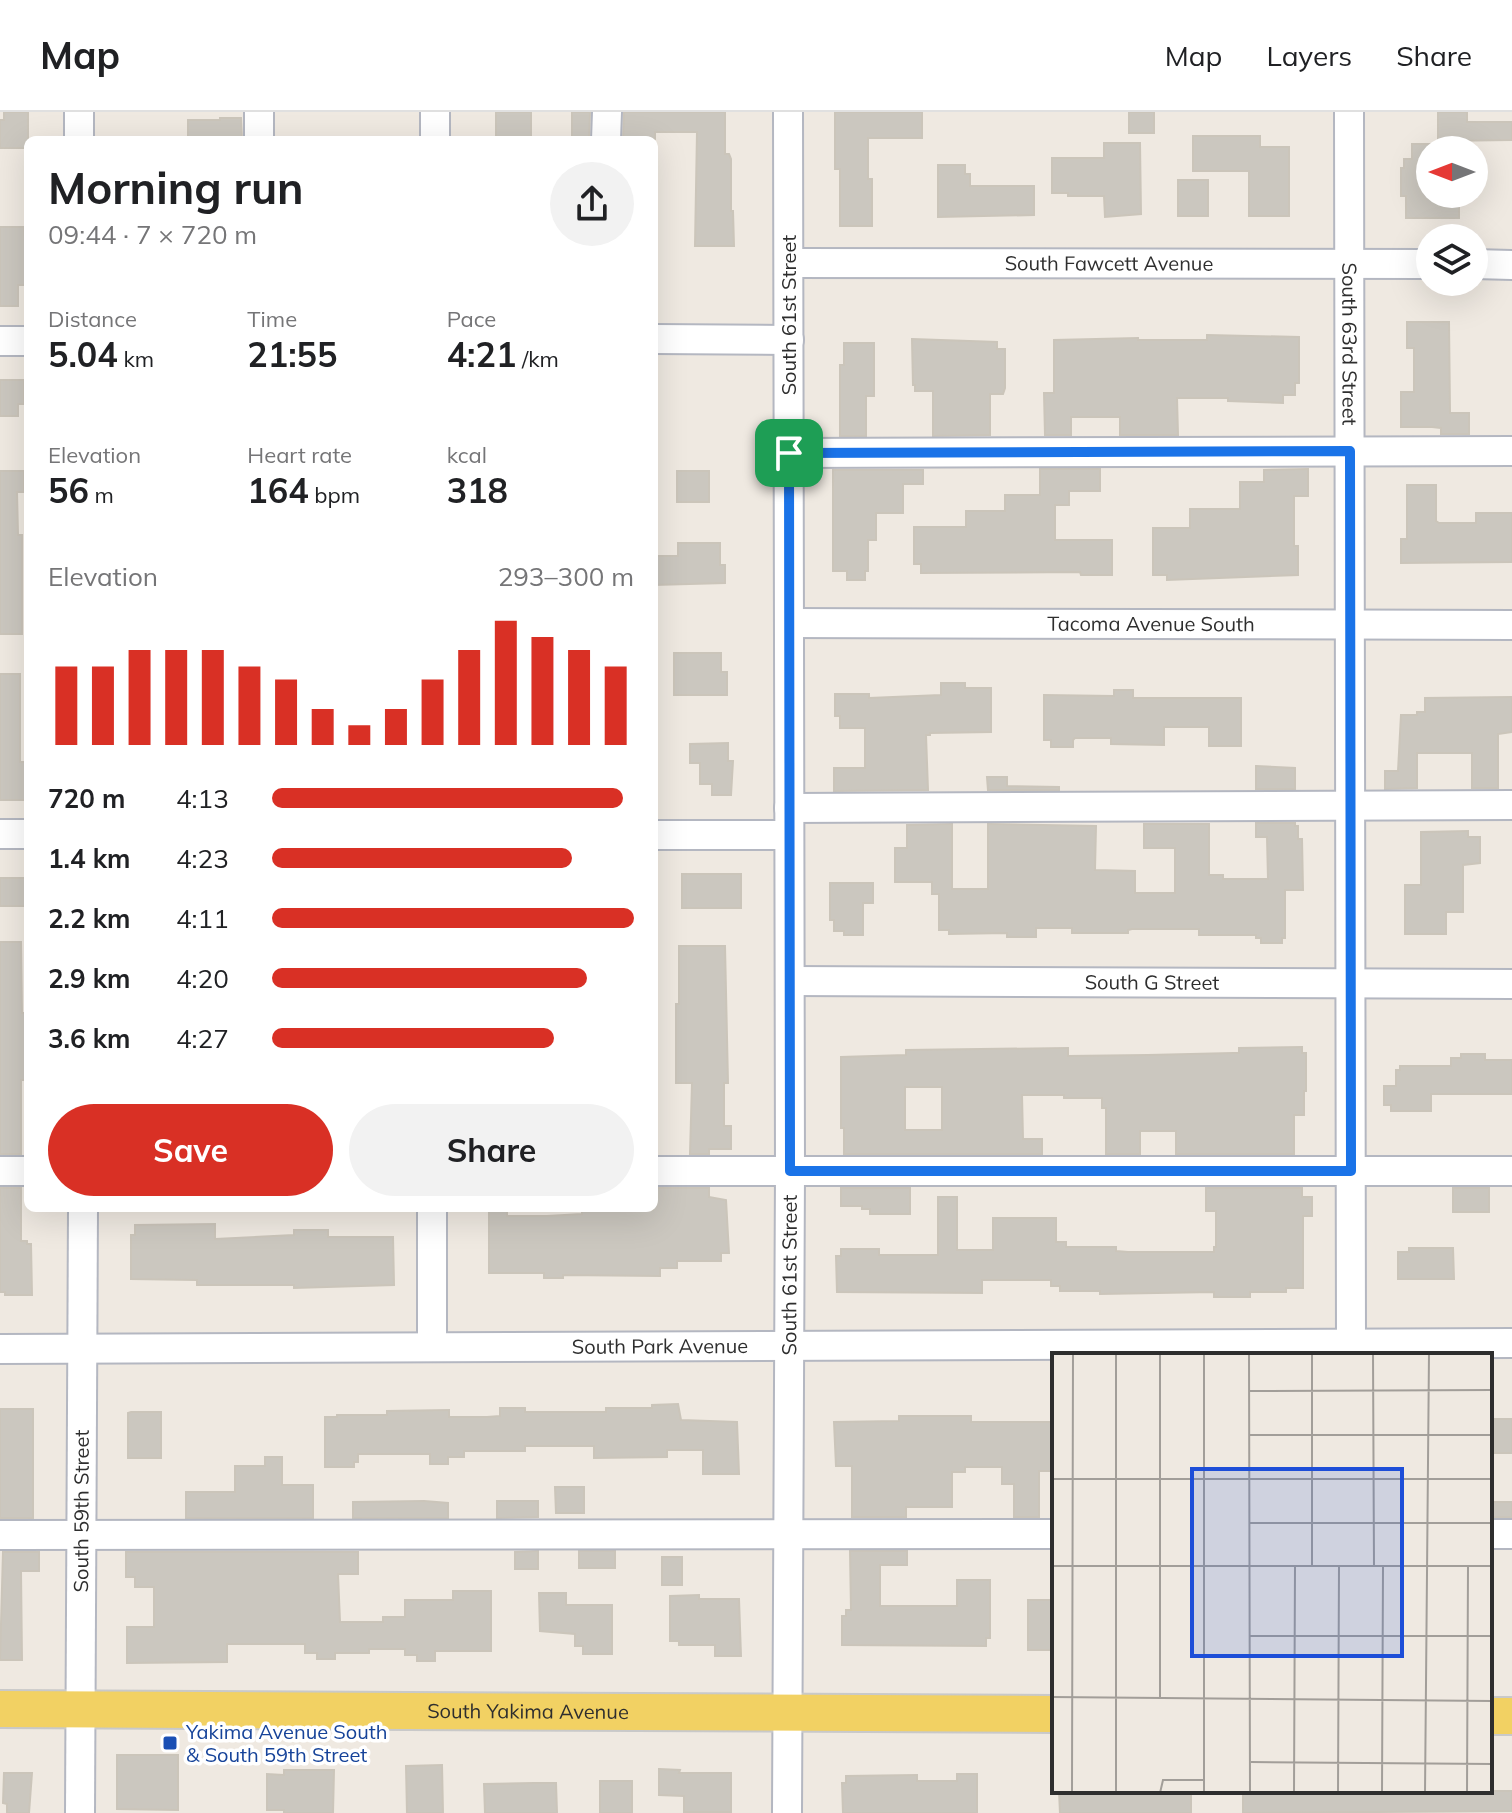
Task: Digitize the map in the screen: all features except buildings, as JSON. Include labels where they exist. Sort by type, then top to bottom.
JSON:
[{"type":"main road","name":"South Yakima Avenue","points":[[0,1709],[1052,1714]]},
{"type":"street","points":[[79,112],[79,136]]},
{"type":"street","points":[[259,112],[259,136]]},
{"type":"street","points":[[435,112],[435,136]]},
{"type":"street","points":[[606,136],[607,112]]},
{"type":"street","name":"South 61st Street","points":[[787,1813],[790,1345],[788,112]]},
{"type":"street","name":"South 63rd Street","points":[[1349,112],[1351,1343]]},
{"type":"street","name":"South Fawcett Avenue","points":[[789,263],[1416,264]]},
{"type":"street","points":[[1488,264],[1512,265]]},
{"type":"street","points":[[658,339],[789,340]]},
{"type":"street","points":[[0,341],[24,341]]},
{"type":"street","points":[[789,453],[1512,451]]},
{"type":"street","name":"Tacoma Avenue South","points":[[789,623],[1512,625]]},
{"type":"street","points":[[658,835],[788,822],[1351,805],[1512,805]]},
{"type":"street","points":[[0,834],[24,834]]},
{"type":"street","name":"South G Street","points":[[790,981],[1512,984]]},
{"type":"street","points":[[0,1171],[24,1171]]},
{"type":"street","points":[[658,1171],[1512,1171]]},
{"type":"street","name":"South 59th Street","points":[[80,1813],[83,1212]]},
{"type":"street","points":[[432,1212],[432,1347]]},
{"type":"street","name":"South Park Avenue","points":[[0,1349],[1512,1343]]},
{"type":"street","points":[[0,1535],[1052,1534]]},
{"type":"place","name":"Yakima Avenue South & South 59th Street","points":[[170,1743]]},
{"type":"route","points":[[1350,451],[1351,1171],[790,1171],[789,453],[1350,451]]}]
